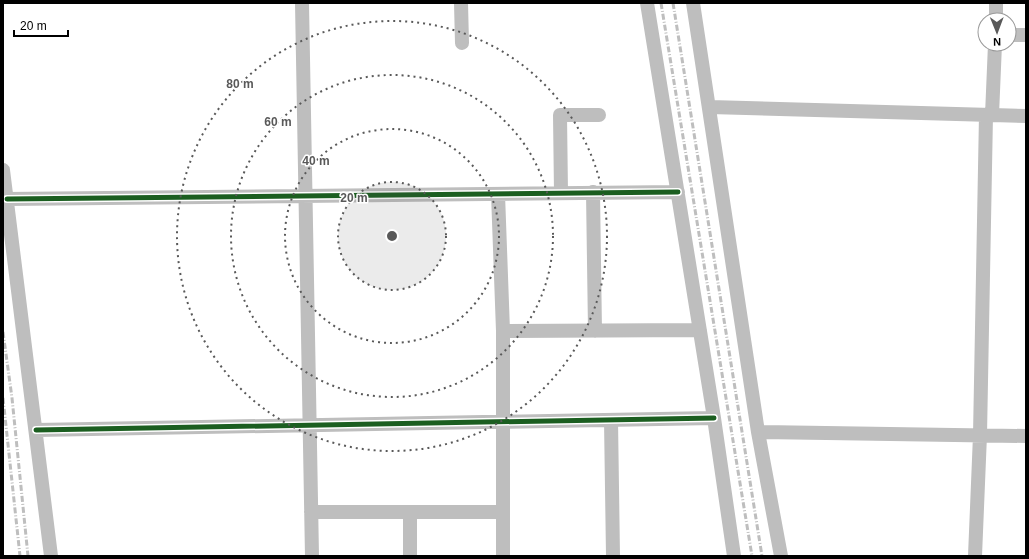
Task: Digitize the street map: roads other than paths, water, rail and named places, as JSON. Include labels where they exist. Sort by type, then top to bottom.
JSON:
[{"type":"street","points":[[302,3],[312,556]]},
{"type":"street","points":[[461,3],[462,44]]},
{"type":"street","points":[[647,3],[714,418],[734,556]]},
{"type":"street","points":[[692,3],[710,107],[758,432],[781,556]]},
{"type":"street","points":[[975,556],[989,115],[994,52]]},
{"type":"street","points":[[710,107],[1026,116]]},
{"type":"street","points":[[561,193],[560,115],[599,115]]},
{"type":"street","points":[[3,170],[36,430],[50,556]]},
{"type":"street","points":[[593,192],[594,331]]},
{"type":"street","points":[[7,199],[305,194],[678,192]]},
{"type":"street","points":[[498,194],[503,331],[503,556]]},
{"type":"street","points":[[503,331],[700,330]]},
{"type":"street","points":[[36,430],[503,420],[714,418]]},
{"type":"street","points":[[612,420],[613,556]]},
{"type":"street","points":[[758,432],[980,434],[1026,436]]},
{"type":"street","points":[[311,512],[503,512]]},
{"type":"street","points":[[410,512],[410,556]]},
{"type":"railway","points":[[661,3],[752,556]]},
{"type":"railway","points":[[673,3],[762,556]]},
{"type":"railway","points":[[3,332],[12,398],[28,556]]},
{"type":"railway","points":[[3,398],[20,556]]}]
